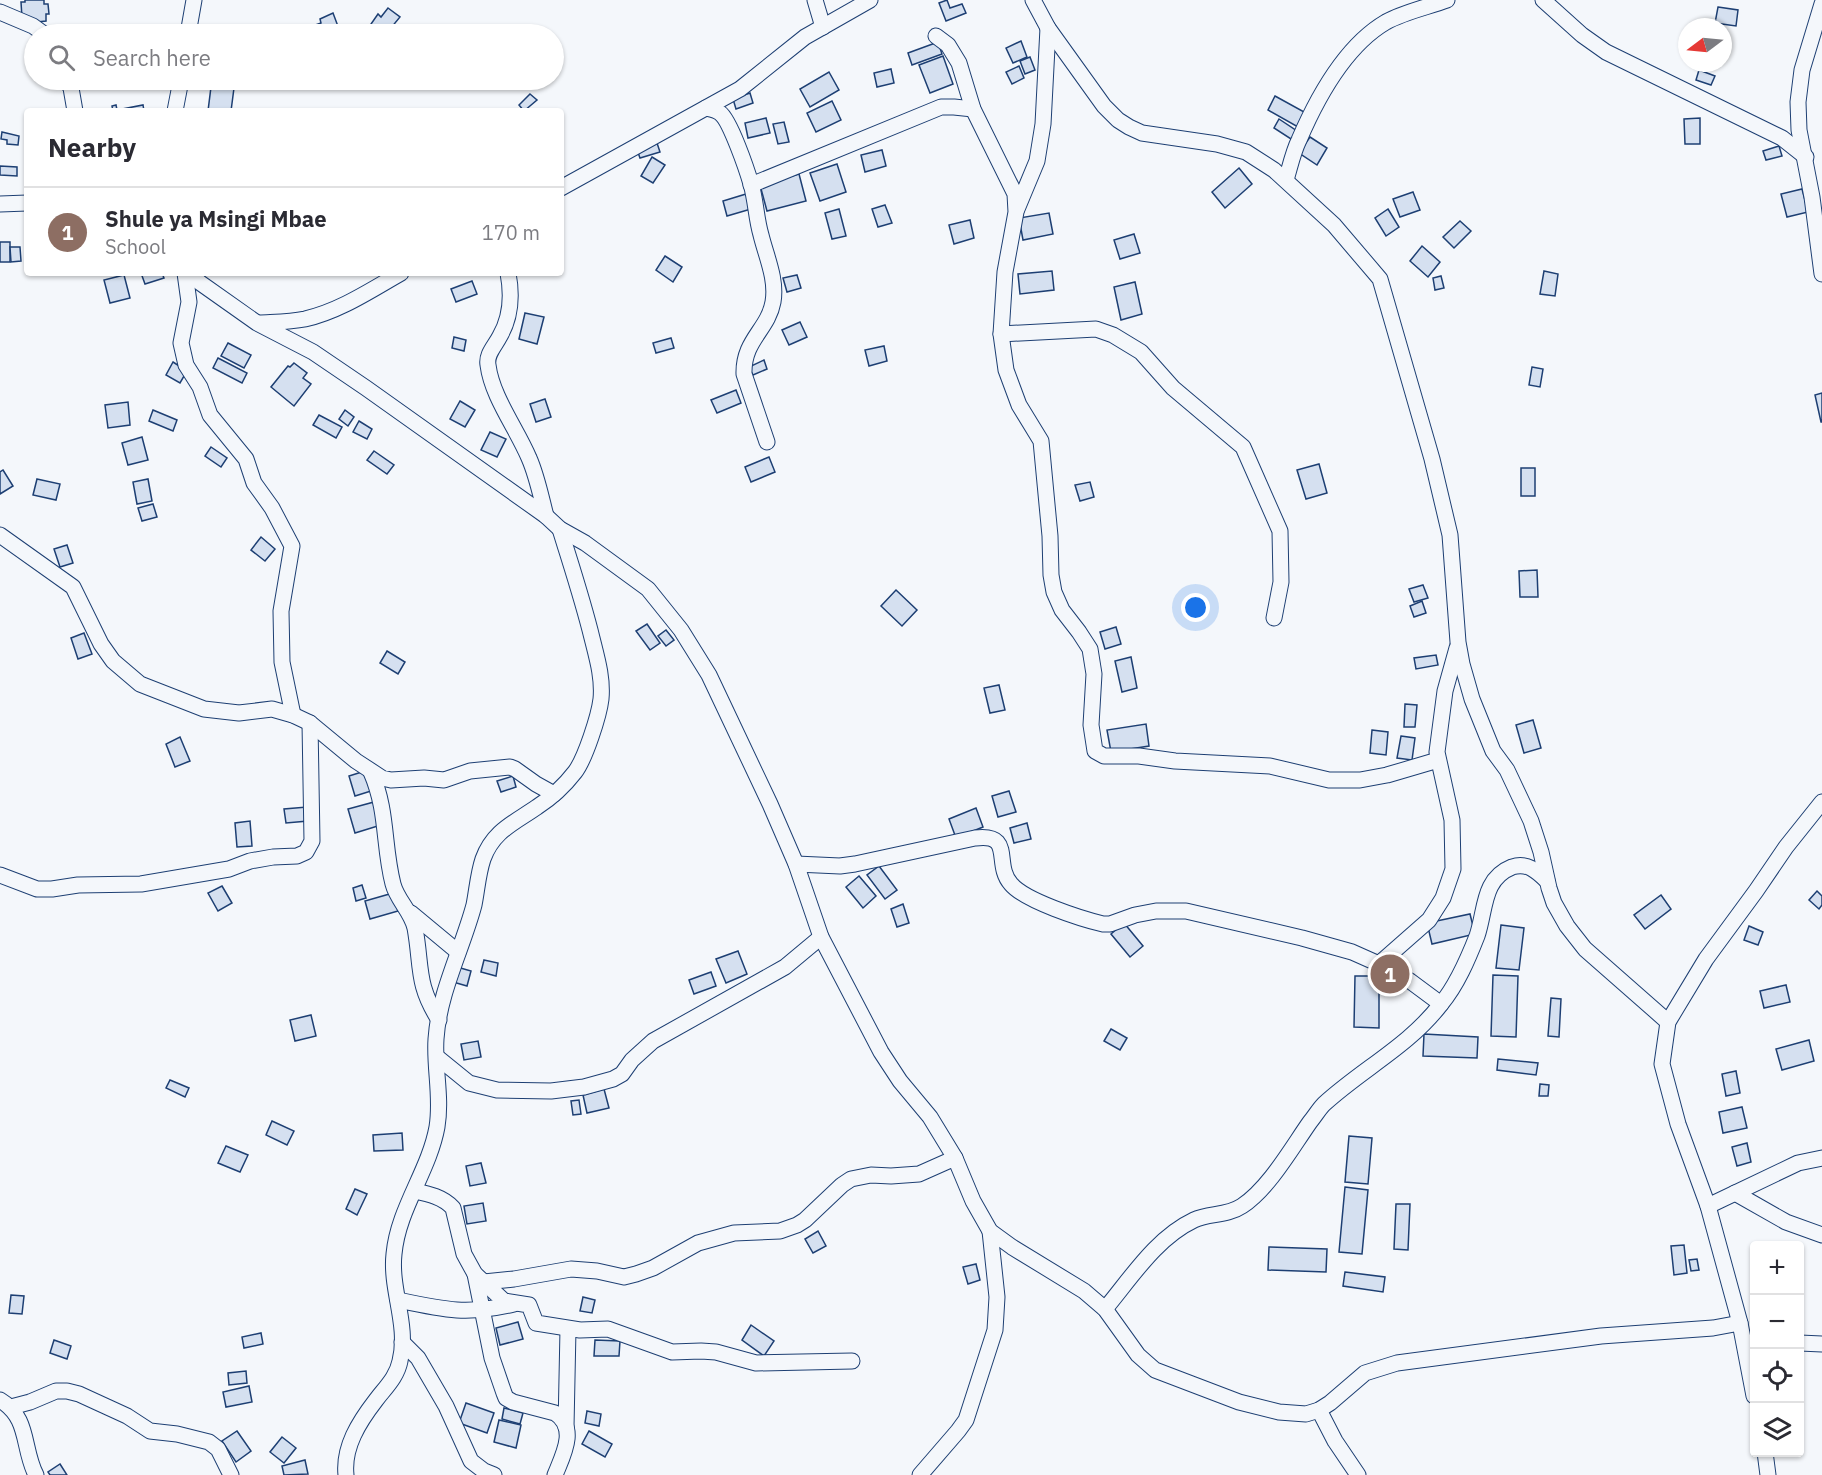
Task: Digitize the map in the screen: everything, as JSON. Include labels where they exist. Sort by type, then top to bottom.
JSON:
[{"type":"street","points":[[190,24],[194,0]]},
{"type":"street","points":[[815,0],[822,27]]},
{"type":"street","points":[[564,186],[740,88],[805,37],[870,0]]},
{"type":"street","points":[[1033,0],[1048,28],[1104,106],[1129,127],[1142,132],[1217,144],[1246,152],[1274,170],[1334,225],[1369,263],[1380,279],[1432,459],[1450,535],[1458,642],[1472,699],[1493,751],[1507,770],[1531,822],[1554,903],[1567,926],[1585,949],[1668,1022]]},
{"type":"street","points":[[1286,180],[1298,141],[1343,62],[1369,35],[1387,22],[1447,0]]},
{"type":"street","points":[[1543,0],[1582,35],[1606,52],[1782,138],[1806,157]]},
{"type":"street","points":[[1822,4],[1802,70],[1798,102],[1799,130],[1806,157],[1822,274]]},
{"type":"street","points":[[0,12],[29,24]]},
{"type":"street","points":[[1016,212],[1037,161],[1043,124],[1048,28]]},
{"type":"street","points":[[936,36],[948,45],[959,63],[973,109],[994,154],[1013,187],[1016,212],[1005,272],[1001,334],[1006,370],[1012,392],[1041,441],[1054,592],[1062,610],[1090,650],[1094,674],[1091,725],[1093,742],[1098,755],[1270,766],[1329,780],[1360,780],[1387,775],[1438,760]]},
{"type":"street","points":[[71,90],[74,108]]},
{"type":"street","points":[[176,108],[179,90]]},
{"type":"street","points":[[751,185],[941,107],[954,106],[973,109]]},
{"type":"street","points":[[706,108],[720,113],[729,126],[751,185],[774,291],[769,316],[756,333],[747,350],[744,363],[744,374],[766,442]]},
{"type":"street","points":[[0,204],[24,203]]},
{"type":"street","points":[[186,276],[189,302],[181,343],[186,365],[200,387],[210,415],[246,459],[254,483],[272,507],[292,546],[281,611],[282,662],[293,715]]},
{"type":"street","points":[[194,276],[199,282],[257,323],[313,352],[366,387],[546,516],[560,529],[585,543],[648,589],[681,630],[709,675],[796,864],[821,937],[881,1052],[900,1081],[930,1117],[955,1158],[973,1201],[990,1231],[997,1297],[995,1330],[966,1420],[920,1475]]},
{"type":"street","points":[[257,323],[286,322],[320,314],[346,304],[396,276]]},
{"type":"street","points":[[507,276],[510,299],[508,317],[488,359],[488,366],[493,384],[530,459],[546,516]]},
{"type":"street","points":[[1001,334],[1096,329],[1105,331],[1141,352],[1173,387],[1243,447],[1280,531],[1281,582],[1274,618]]},
{"type":"street","points":[[346,1475],[346,1452],[350,1443],[374,1402],[398,1371],[401,1359],[402,1342],[393,1273],[394,1252],[399,1226],[415,1191],[437,1126],[439,1086],[436,1040],[439,1020],[445,991],[474,906],[482,860],[492,839],[554,794],[577,770],[592,734],[601,700],[600,668],[586,610],[560,529]]},
{"type":"street","points":[[0,534],[73,587],[101,644],[113,661],[140,684],[204,710],[239,713],[272,709],[293,715],[310,723],[371,772],[382,778],[444,780],[470,771],[510,767],[554,794]]},
{"type":"street","points":[[1379,964],[1429,920],[1443,898],[1453,869],[1452,820],[1438,760],[1445,691],[1458,642]]},
{"type":"street","points":[[0,874],[37,889],[78,885],[141,884],[229,869],[250,861],[297,856],[306,852],[312,841],[310,723]]},
{"type":"street","points":[[371,772],[384,813],[388,864],[395,891],[411,913],[458,952]]},
{"type":"street","points":[[1750,1350],[1740,1323],[1708,1206],[1678,1124],[1662,1064],[1668,1022],[1706,959],[1786,847],[1822,802]]},
{"type":"street","points":[[796,864],[840,866],[855,864],[975,838],[992,837],[999,846],[1007,878],[1018,890],[1050,907],[1098,923],[1110,924],[1135,915],[1156,911],[1186,911],[1326,944],[1379,964],[1410,981],[1442,1004]]},
{"type":"street","points":[[1105,1309],[1171,1233],[1196,1219],[1224,1213],[1241,1206],[1270,1177],[1323,1105],[1412,1036],[1442,1004],[1453,988],[1477,935],[1486,897],[1498,873],[1516,866],[1526,866],[1537,870],[1547,881]]},
{"type":"street","points":[[411,913],[422,987],[439,1020]]},
{"type":"street","points":[[437,1057],[469,1083],[497,1089],[551,1091],[584,1087],[613,1079],[622,1074],[632,1060],[653,1041],[785,967],[821,937]]},
{"type":"street","points":[[479,1278],[514,1279],[571,1269],[597,1271],[624,1277],[636,1274],[653,1268],[698,1243],[734,1233],[780,1231],[797,1225],[851,1179],[871,1175],[891,1176],[919,1173],[955,1158]]},
{"type":"street","points":[[1708,1206],[1798,1162],[1822,1158]]},
{"type":"street","points":[[415,1191],[445,1200],[453,1208],[464,1254],[479,1278],[504,1301],[514,1304]]},
{"type":"street","points":[[1735,1193],[1786,1222],[1822,1234]]},
{"type":"street","points":[[990,1231],[1021,1253],[1084,1291],[1105,1309],[1138,1355],[1155,1370],[1213,1393],[1280,1412],[1306,1414],[1319,1410],[1365,1373],[1389,1365],[1601,1336],[1713,1328],[1740,1323]]},
{"type":"street","points":[[479,1278],[481,1311],[492,1358],[506,1398],[555,1413],[561,1417],[566,1426]]},
{"type":"street","points":[[398,1300],[448,1311],[481,1311],[522,1303],[529,1305],[536,1323],[568,1329],[608,1329],[672,1352],[716,1352],[756,1363],[852,1361]]},
{"type":"street","points":[[555,1475],[568,1437],[566,1426],[568,1329]]},
{"type":"street","points":[[402,1342],[418,1358],[446,1406],[471,1461],[483,1471],[494,1475]]},
{"type":"street","points":[[1804,1343],[1822,1344]]},
{"type":"street","points":[[5,1403],[30,1402],[56,1391],[79,1394],[127,1416],[150,1431],[177,1434],[209,1442],[218,1449],[231,1475]]},
{"type":"street","points":[[5,1403],[22,1425],[36,1475]]},
{"type":"street","points":[[1319,1410],[1335,1441],[1358,1475]]},
{"type":"street","points":[[1766,1457],[1768,1475]]},
{"type":"building","points":[[44,0],[44,4],[48,4],[49,14],[46,14],[46,21],[28,23],[22,18],[21,2]]},
{"type":"building","points":[[947,0],[950,8],[962,4],[966,13],[946,21],[939,3]]},
{"type":"building","points":[[1718,7],[1738,10],[1736,26],[1732,25],[1732,18],[1716,18]]},
{"type":"building","points":[[388,8],[400,17],[394,24],[371,24],[378,14],[381,17]]},
{"type":"building","points":[[333,13],[337,24],[318,24],[321,23],[320,19]]},
{"type":"building","points":[[1021,41],[1027,57],[1013,63],[1006,48]]},
{"type":"building","points":[[938,42],[942,54],[912,65],[908,53]]},
{"type":"building","points":[[943,56],[953,84],[930,93],[919,65]]},
{"type":"building","points":[[1030,57],[1035,70],[1025,74],[1020,61]]},
{"type":"building","points":[[1019,66],[1024,78],[1012,84],[1006,72]]},
{"type":"building","points":[[891,69],[894,83],[877,87],[874,73]]},
{"type":"building","points":[[829,72],[839,90],[810,107],[800,89]]},
{"type":"building","points":[[1698,72],[1715,76],[1711,85],[1696,80]]},
{"type":"building","points":[[211,90],[234,90],[231,108],[208,108]]},
{"type":"building","points":[[750,93],[753,103],[736,109],[733,99]]},
{"type":"building","points":[[530,94],[537,100],[528,108],[522,108],[519,105]]},
{"type":"building","points":[[1275,96],[1306,113],[1298,127],[1268,110]]},
{"type":"building","points":[[832,101],[841,120],[816,132],[807,113]]},
{"type":"building","points":[[143,105],[144,108],[127,108]]},
{"type":"building","points":[[766,118],[770,133],[748,138],[745,123]]},
{"type":"building","points":[[1700,118],[1700,144],[1685,144],[1684,119]]},
{"type":"building","points":[[1279,119],[1297,131],[1291,139],[1274,128]]},
{"type":"building","points":[[784,122],[789,142],[778,144],[773,124]]},
{"type":"building","points":[[2,132],[19,136],[18,145],[7,144],[7,140],[1,139]]},
{"type":"building","points":[[1310,137],[1327,148],[1317,165],[1299,153]]},
{"type":"building","points":[[656,140],[660,152],[640,158],[636,147]]},
{"type":"building","points":[[1779,146],[1782,156],[1766,160],[1763,151]]},
{"type":"building","points":[[882,150],[886,166],[865,172],[861,155]]},
{"type":"building","points":[[652,157],[665,165],[653,183],[641,176]]},
{"type":"building","points":[[837,164],[846,192],[820,201],[810,173]]},
{"type":"building","points":[[0,166],[17,167],[17,176],[0,175]]},
{"type":"building","points":[[1239,168],[1252,184],[1225,208],[1212,192]]},
{"type":"building","points":[[799,174],[806,201],[767,211],[760,185]]},
{"type":"building","points":[[1802,189],[1808,212],[1787,217],[1781,194]]},
{"type":"building","points":[[1413,192],[1420,210],[1400,217],[1393,199]]},
{"type":"building","points":[[746,194],[751,209],[727,216],[723,201]]},
{"type":"building","points":[[885,205],[892,223],[878,227],[872,209]]},
{"type":"building","points":[[839,209],[846,236],[832,239],[825,213]]},
{"type":"building","points":[[1388,209],[1399,227],[1386,236],[1375,218]]},
{"type":"building","points":[[1049,213],[1053,234],[1023,240],[1019,218]]},
{"type":"building","points":[[970,220],[974,238],[954,244],[949,225]]},
{"type":"building","points":[[1460,221],[1471,231],[1454,248],[1443,237]]},
{"type":"building","points":[[1134,234],[1140,253],[1120,259],[1114,240]]},
{"type":"building","points":[[0,242],[10,242],[10,262],[0,262]]},
{"type":"building","points":[[1422,246],[1440,262],[1428,277],[1410,261]]},
{"type":"building","points":[[10,247],[20,247],[21,261],[11,262]]},
{"type":"building","points":[[665,256],[682,267],[673,282],[656,270]]},
{"type":"building","points":[[1052,271],[1054,290],[1020,294],[1018,274]]},
{"type":"building","points":[[1544,271],[1558,274],[1555,296],[1540,294]]},
{"type":"building","points":[[797,275],[801,288],[787,292],[783,278]]},
{"type":"building","points":[[124,276],[130,298],[110,303],[104,280]]},
{"type":"building","points":[[142,276],[163,276],[164,278],[145,284]]},
{"type":"building","points":[[1441,276],[1444,288],[1435,290],[1433,278]]},
{"type":"building","points":[[472,281],[477,294],[456,302],[451,289]]},
{"type":"building","points":[[1135,282],[1142,314],[1121,320],[1114,287]]},
{"type":"building","points":[[525,313],[544,317],[537,344],[519,339]]},
{"type":"building","points":[[800,322],[807,337],[789,345],[782,330]]},
{"type":"building","points":[[454,337],[466,340],[464,351],[452,348]]},
{"type":"building","points":[[671,338],[674,348],[656,353],[653,343]]},
{"type":"building","points":[[228,343],[251,355],[244,368],[221,356]]},
{"type":"building","points":[[884,346],[887,361],[869,366],[865,350]]},
{"type":"building","points":[[218,358],[247,373],[242,383],[213,368]]},
{"type":"building","points":[[764,360],[767,369],[753,375],[749,367]]},
{"type":"building","points":[[173,362],[187,371],[180,383],[166,375]]},
{"type":"building","points":[[294,363],[307,373],[303,378],[311,384],[294,406],[271,387],[288,366]]},
{"type":"building","points":[[1532,367],[1543,369],[1540,387],[1529,385]]},
{"type":"building","points":[[736,390],[741,403],[717,413],[711,400]]},
{"type":"building","points":[[1822,393],[1822,422],[1821,422],[1815,395]]},
{"type":"building","points":[[545,399],[551,417],[536,422],[530,404]]},
{"type":"building","points":[[460,401],[475,410],[465,427],[450,419]]},
{"type":"building","points":[[128,402],[130,425],[108,428],[105,405]]},
{"type":"building","points":[[153,410],[177,420],[173,431],[149,421]]},
{"type":"building","points":[[345,410],[354,417],[348,426],[339,419]]},
{"type":"building","points":[[319,415],[342,427],[336,438],[313,425]]},
{"type":"building","points":[[359,421],[372,429],[367,439],[353,432]]},
{"type":"building","points":[[490,432],[506,439],[497,457],[481,450]]},
{"type":"building","points":[[142,437],[148,460],[128,465],[122,443]]},
{"type":"building","points":[[211,447],[227,458],[221,467],[205,456]]},
{"type":"building","points":[[374,451],[394,465],[387,474],[367,460]]},
{"type":"building","points":[[769,457],[775,472],[751,482],[745,467]]},
{"type":"building","points":[[1319,464],[1327,493],[1306,499],[1297,470]]},
{"type":"building","points":[[1521,468],[1535,468],[1535,496],[1521,496]]},
{"type":"building","points":[[3,470],[13,486],[0,494],[0,472]]},
{"type":"building","points":[[37,479],[60,484],[56,500],[33,495]]},
{"type":"building","points":[[148,479],[152,501],[137,504],[133,482]]},
{"type":"building","points":[[1090,482],[1094,497],[1080,501],[1075,485]]},
{"type":"building","points":[[153,504],[157,517],[142,521],[138,508]]},
{"type":"building","points":[[261,537],[275,549],[265,561],[251,550]]},
{"type":"building","points":[[67,545],[73,563],[60,567],[54,549]]},
{"type":"building","points":[[1537,570],[1538,597],[1520,597],[1519,571]]},
{"type":"building","points":[[1423,585],[1428,598],[1414,602],[1409,589]]},
{"type":"building","points":[[896,590],[917,610],[902,626],[881,606]]},
{"type":"building","points":[[1422,601],[1426,613],[1414,617],[1410,606]]},
{"type":"building","points":[[647,624],[660,643],[650,650],[636,631]]},
{"type":"building","points":[[1116,627],[1121,644],[1105,649],[1100,632]]},
{"type":"building","points":[[666,630],[674,640],[666,646],[658,636]]},
{"type":"building","points":[[84,633],[92,654],[78,659],[71,638]]},
{"type":"building","points":[[387,651],[405,662],[398,674],[380,663]]},
{"type":"building","points":[[1436,655],[1438,665],[1416,669],[1414,658]]},
{"type":"building","points":[[1131,657],[1137,688],[1122,692],[1115,661]]},
{"type":"building","points":[[999,685],[1005,710],[990,713],[984,688]]},
{"type":"building","points":[[1405,704],[1417,705],[1415,727],[1404,727]]},
{"type":"building","points":[[1533,720],[1541,748],[1524,753],[1516,725]]},
{"type":"building","points":[[1146,724],[1149,746],[1111,752],[1107,730]]},
{"type":"building","points":[[1372,730],[1388,732],[1386,755],[1370,753]]},
{"type":"building","points":[[1401,736],[1415,738],[1412,760],[1397,758]]},
{"type":"building","points":[[180,737],[190,761],[175,767],[166,744]]},
{"type":"building","points":[[365,771],[371,791],[355,796],[349,776]]},
{"type":"building","points":[[513,776],[516,787],[501,792],[497,781]]},
{"type":"building","points":[[1009,791],[1016,812],[998,817],[992,796]]},
{"type":"building","points":[[374,802],[381,825],[355,833],[348,809]]},
{"type":"building","points":[[307,807],[308,821],[286,823],[284,809]]},
{"type":"building","points":[[976,808],[983,827],[956,838],[949,819]]},
{"type":"building","points":[[250,821],[252,846],[237,847],[235,823]]},
{"type":"building","points":[[1027,823],[1031,839],[1014,843],[1010,828]]},
{"type":"building","points":[[879,866],[897,890],[885,899],[867,875]]},
{"type":"building","points":[[859,876],[876,896],[863,908],[846,887]]},
{"type":"building","points":[[362,885],[366,898],[356,901],[353,888]]},
{"type":"building","points":[[222,886],[232,903],[218,911],[208,893]]},
{"type":"building","points":[[1817,891],[1822,896],[1822,905],[1819,909],[1809,900]]},
{"type":"building","points":[[393,893],[398,911],[370,919],[365,901]]},
{"type":"building","points":[[1661,895],[1671,909],[1645,929],[1634,915]]},
{"type":"building","points":[[903,904],[909,923],[897,927],[891,909]]},
{"type":"building","points":[[1470,914],[1475,934],[1432,944],[1427,923]]},
{"type":"building","points":[[1124,923],[1143,946],[1130,957],[1111,934]]},
{"type":"building","points":[[1501,925],[1524,928],[1519,970],[1496,968]]},
{"type":"building","points":[[1749,926],[1763,932],[1758,945],[1744,940]]},
{"type":"building","points":[[738,951],[747,974],[726,983],[716,959]]},
{"type":"building","points":[[484,960],[498,963],[496,976],[481,972]]},
{"type":"building","points":[[457,967],[471,971],[467,986],[453,982]]},
{"type":"building","points":[[711,972],[716,986],[694,994],[689,980]]},
{"type":"building","points":[[1493,975],[1518,976],[1516,1037],[1491,1036]]},
{"type":"building","points":[[1355,976],[1379,976],[1379,1028],[1354,1027]]},
{"type":"building","points":[[1786,985],[1790,1002],[1764,1008],[1760,991]]},
{"type":"building","points":[[1551,998],[1561,999],[1559,1037],[1548,1036]]},
{"type":"building","points":[[311,1015],[316,1036],[295,1041],[290,1020]]},
{"type":"building","points":[[1111,1029],[1127,1038],[1120,1050],[1104,1041]]},
{"type":"building","points":[[1424,1034],[1478,1037],[1477,1058],[1423,1056]]},
{"type":"building","points":[[1809,1040],[1814,1061],[1782,1070],[1776,1049]]},
{"type":"building","points":[[478,1041],[481,1057],[464,1060],[461,1044]]},
{"type":"building","points":[[1498,1059],[1538,1063],[1536,1075],[1497,1070]]},
{"type":"building","points":[[1736,1071],[1740,1093],[1726,1096],[1722,1074]]},
{"type":"building","points":[[170,1080],[189,1088],[185,1097],[166,1088]]},
{"type":"building","points":[[1540,1084],[1549,1085],[1548,1096],[1539,1096]]},
{"type":"building","points":[[604,1089],[609,1108],[587,1113],[583,1095]]},
{"type":"building","points":[[579,1100],[581,1114],[573,1115],[571,1101]]},
{"type":"building","points":[[1742,1107],[1747,1128],[1723,1133],[1719,1112]]},
{"type":"building","points":[[272,1121],[294,1131],[287,1145],[266,1135]]},
{"type":"building","points":[[402,1133],[403,1150],[374,1151],[373,1135]]},
{"type":"building","points":[[1349,1136],[1372,1138],[1368,1184],[1345,1182]]},
{"type":"building","points":[[1747,1143],[1751,1162],[1737,1166],[1732,1147]]},
{"type":"building","points":[[226,1146],[248,1155],[240,1172],[218,1163]]},
{"type":"building","points":[[481,1163],[486,1183],[470,1186],[466,1166]]},
{"type":"building","points":[[1345,1187],[1368,1190],[1362,1254],[1339,1252]]},
{"type":"building","points":[[355,1189],[367,1194],[357,1215],[346,1209]]},
{"type":"building","points":[[483,1203],[486,1221],[467,1224],[464,1206]]},
{"type":"building","points":[[1396,1204],[1410,1204],[1408,1250],[1394,1249]]},
{"type":"building","points":[[818,1231],[826,1246],[813,1253],[805,1239]]},
{"type":"building","points":[[1684,1245],[1687,1273],[1674,1275],[1671,1246]]},
{"type":"building","points":[[1269,1247],[1327,1249],[1326,1272],[1268,1270]]},
{"type":"building","points":[[1697,1259],[1699,1270],[1691,1271],[1689,1260]]},
{"type":"building","points":[[976,1264],[980,1280],[968,1284],[963,1267]]},
{"type":"building","points":[[1345,1272],[1385,1277],[1383,1292],[1343,1286]]},
{"type":"building","points":[[11,1295],[24,1296],[22,1314],[9,1313]]},
{"type":"building","points":[[583,1297],[595,1300],[592,1313],[580,1311]]},
{"type":"building","points":[[518,1322],[523,1339],[500,1345],[496,1328]]},
{"type":"building","points":[[751,1325],[774,1341],[764,1356],[742,1340]]},
{"type":"building","points":[[261,1333],[263,1344],[244,1348],[242,1337]]},
{"type":"building","points":[[54,1340],[71,1346],[67,1359],[50,1353]]},
{"type":"building","points":[[595,1340],[620,1341],[619,1356],[594,1356]]},
{"type":"building","points":[[246,1371],[247,1383],[229,1385],[228,1373]]},
{"type":"building","points":[[249,1386],[252,1402],[226,1407],[223,1392]]},
{"type":"building","points":[[466,1403],[494,1413],[487,1433],[459,1423]]},
{"type":"building","points":[[504,1408],[523,1413],[520,1424],[502,1419]]},
{"type":"building","points":[[587,1411],[601,1414],[599,1426],[585,1423]]},
{"type":"building","points":[[499,1420],[521,1425],[516,1448],[494,1442]]},
{"type":"building","points":[[237,1431],[251,1451],[236,1462],[222,1441]]},
{"type":"building","points":[[589,1431],[612,1444],[605,1457],[582,1444]]},
{"type":"building","points":[[282,1437],[296,1448],[284,1463],[270,1452]]},
{"type":"building","points":[[305,1460],[308,1474],[284,1475],[282,1466]]},
{"type":"building","points":[[60,1464],[67,1475],[50,1475],[48,1472]]},
{"type":"place","name":"Shule ya Msingi Mbae","points":[[1390,974]]}]
